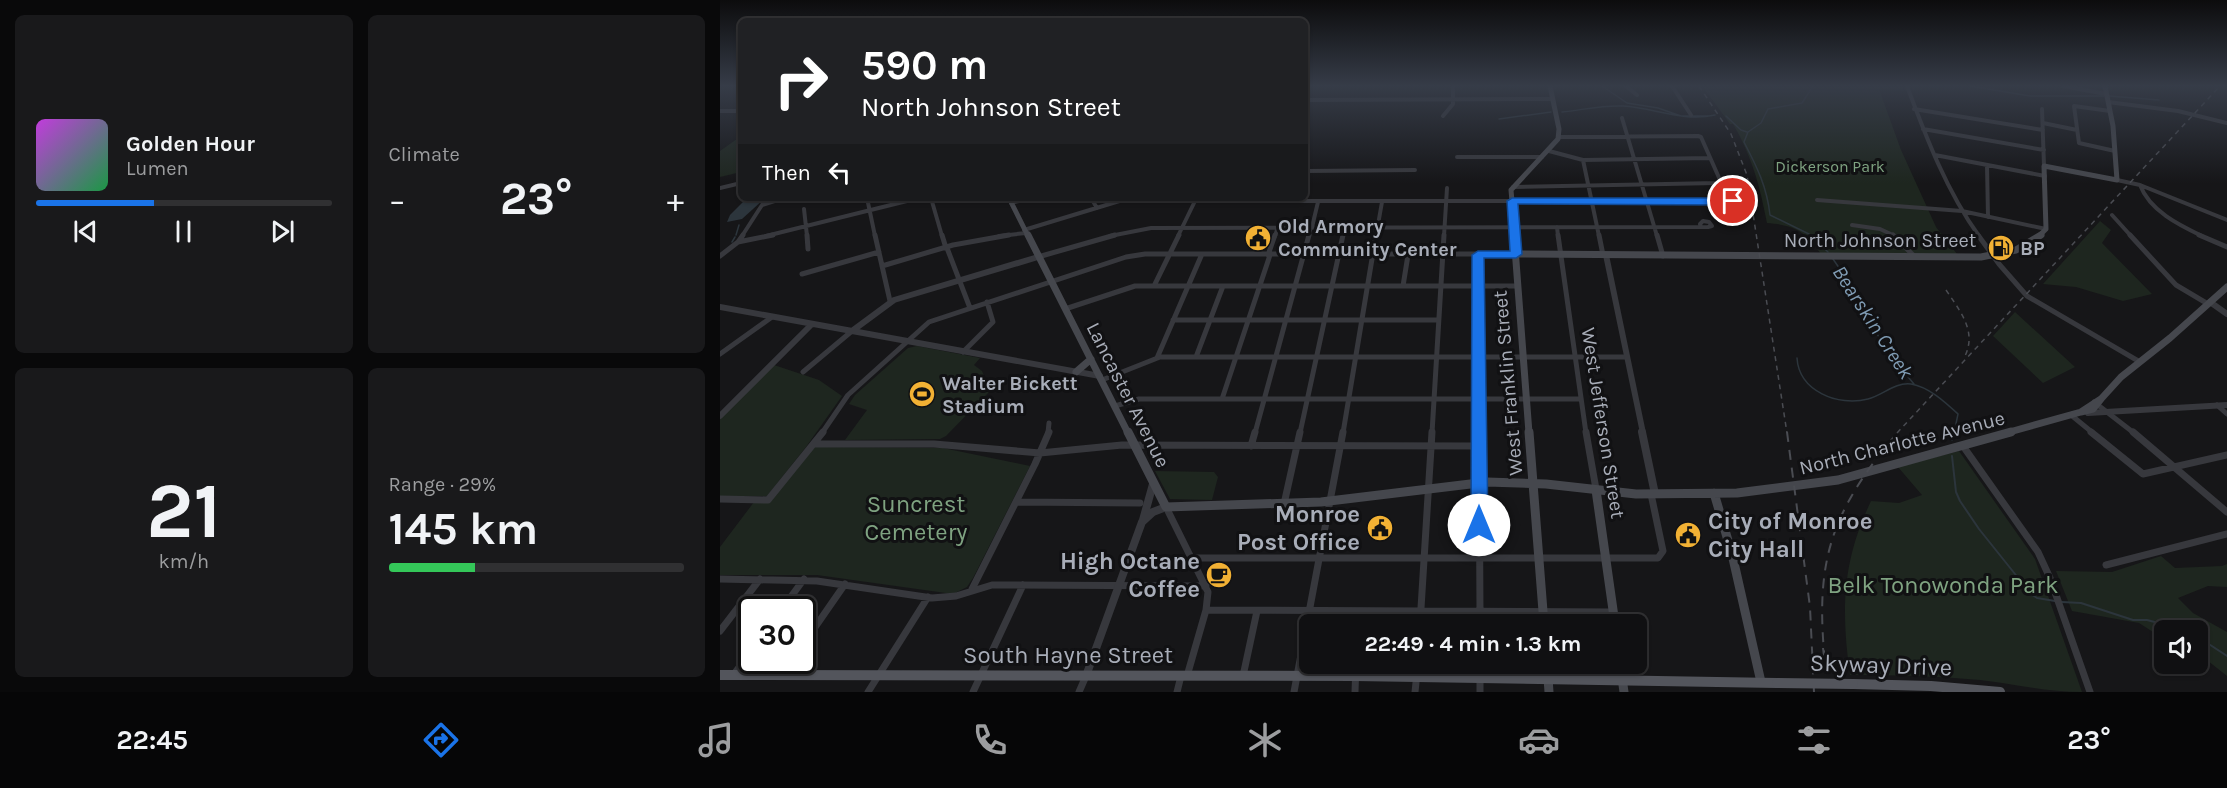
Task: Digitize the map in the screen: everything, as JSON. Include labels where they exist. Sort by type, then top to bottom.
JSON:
[{"type":"main road","points":[[1512,187],[1549,151],[1559,137],[1556,118]]},
{"type":"main road","points":[[2046,230],[2044,166],[2117,180],[2111,118]]},
{"type":"main road","name":"West Franklin Street","points":[[1512,187],[1543,612]]},
{"type":"main road","name":"Lancaster Avenue","points":[[1010,201],[1166,507]]},
{"type":"main road","name":"North Johnson Street","points":[[1516,254],[1992,256],[2012,252],[2039,237],[2046,230]]},
{"type":"main road","points":[[2097,402],[2115,382],[2227,287]]},
{"type":"main road","points":[[1076,372],[1091,358]]},
{"type":"main road","name":"North Charlotte Avenue","points":[[1166,507],[1331,501],[1479,482],[1534,483],[1653,494],[1773,490],[1817,484],[1963,446],[2089,411],[2097,402]]},
{"type":"main road","name":"West Jefferson Street","points":[[1596,490],[1613,612]]},
{"type":"main road","points":[[1417,677],[1480,678],[1549,686],[1762,687],[1732,554],[1714,493]]},
{"type":"main road","name":"South Hayne Street","points":[[726,676],[1417,677]]},
{"type":"main road","name":"Skyway Drive","points":[[1762,687],[1777,683],[1853,684],[1931,686],[2000,692]]},
{"type":"street","points":[[1622,118],[1663,256]]},
{"type":"street","points":[[1918,118],[1962,211],[1992,256],[2027,296],[2140,362]]},
{"type":"street","points":[[1971,118],[2043,130]]},
{"type":"street","points":[[2043,118],[2044,166]]},
{"type":"street","points":[[2076,118],[2079,141],[2082,144],[2115,151]]},
{"type":"street","points":[[2208,118],[2227,123]]},
{"type":"street","points":[[2043,123],[2077,130]]},
{"type":"street","points":[[1923,129],[2044,150]]},
{"type":"street","points":[[1512,187],[1719,182],[1701,137],[1698,136],[1559,137]]},
{"type":"street","points":[[1549,151],[1584,160],[1710,158]]},
{"type":"street","points":[[1935,155],[2044,176]]},
{"type":"street","points":[[1457,157],[1542,158]]},
{"type":"street","points":[[1192,558],[1658,558],[1662,553],[1653,494],[1584,160]]},
{"type":"street","points":[[1987,165],[1988,217]]},
{"type":"street","points":[[1308,171],[1415,170]]},
{"type":"street","points":[[2117,180],[2140,185],[2227,220]]},
{"type":"street","points":[[720,188],[738,184]]},
{"type":"street","points":[[2140,185],[2140,191],[2147,198],[2185,228],[2227,248]]},
{"type":"street","points":[[1421,612],[1446,188]]},
{"type":"street","points":[[1817,200],[1962,211],[2046,230]]},
{"type":"street","points":[[720,256],[738,242],[751,220],[765,204],[774,201]]},
{"type":"street","points":[[868,201],[885,290],[890,301]]},
{"type":"street","points":[[738,242],[806,228],[908,201]]},
{"type":"street","points":[[932,201],[946,248],[970,308]]},
{"type":"street","points":[[1093,201],[1097,208]]},
{"type":"street","points":[[882,266],[946,248],[1025,232],[1120,201]]},
{"type":"street","points":[[1154,286],[1196,201]]},
{"type":"street","points":[[1258,201],[1733,201]]},
{"type":"street","points":[[1251,446],[1318,202]]},
{"type":"street","points":[[1294,692],[1331,501],[1382,202]]},
{"type":"street","points":[[804,209],[808,249]]},
{"type":"street","points":[[2112,215],[2176,285],[2227,314]]},
{"type":"street","points":[[1852,225],[1861,229],[1887,231],[1906,246],[1914,256]]},
{"type":"street","points":[[1222,399],[1278,227]]},
{"type":"street","points":[[1284,504],[1345,227]]},
{"type":"street","name":"West Jefferson Street","points":[[1557,227],[1580,399],[1596,490]]},
{"type":"street","points":[[803,372],[890,301],[1121,233],[1151,228],[1701,227]]},
{"type":"street","points":[[802,274],[879,252]]},
{"type":"street","points":[[720,499],[768,500],[814,444],[848,395],[934,319],[1136,255],[1170,254]]},
{"type":"street","name":"North Johnson Street","points":[[1170,254],[1516,254]]},
{"type":"street","points":[[1157,358],[1202,254]]},
{"type":"street","points":[[1403,286],[1408,255]]},
{"type":"street","points":[[1478,255],[1479,612]]},
{"type":"street","points":[[1065,309],[1129,286],[1518,286]]},
{"type":"street","points":[[1196,357],[1223,286]]},
{"type":"street","points":[[963,352],[993,322],[987,302]]},
{"type":"street","points":[[720,307],[1101,378],[1157,358],[1626,357]]},
{"type":"street","points":[[720,354],[772,317]]},
{"type":"street","points":[[1173,320],[1438,320]]},
{"type":"street","points":[[720,416],[812,324]]},
{"type":"street","points":[[1115,406],[1139,399],[1580,399]]},
{"type":"street","points":[[2097,402],[2227,512]]},
{"type":"street","points":[[2217,405],[2227,414]]},
{"type":"street","points":[[2081,412],[2227,405]]},
{"type":"street","points":[[2071,415],[2141,473],[2174,468],[2227,455]]},
{"type":"street","points":[[972,589],[1040,453],[1050,428],[1049,423]]},
{"type":"street","points":[[814,444],[927,444],[1040,453],[1135,445],[1479,446]]},
{"type":"street","points":[[1963,446],[2031,542],[2053,587],[2090,692]]},
{"type":"street","points":[[1079,692],[1142,522],[1154,481]]},
{"type":"street","points":[[1016,502],[1140,503]]},
{"type":"street","points":[[1142,522],[1153,512],[1166,507]]},
{"type":"street","name":"Lancaster Avenue","points":[[1166,507],[1206,586],[1208,598],[1184,676]]},
{"type":"street","points":[[2106,565],[2227,534]]},
{"type":"street","points":[[720,579],[804,579],[845,584],[906,596],[928,597],[954,597],[972,589],[992,585],[1206,586]]},
{"type":"street","points":[[720,631],[760,579]]},
{"type":"street","points":[[792,596],[804,579]]},
{"type":"street","points":[[816,626],[845,584]]},
{"type":"street","points":[[973,692],[1023,585]]},
{"type":"street","points":[[868,692],[928,597]]},
{"type":"street","points":[[1206,610],[1613,612]]},
{"type":"street","points":[[1243,676],[1257,611]]},
{"type":"street","points":[[726,676],[738,664]]},
{"type":"street","points":[[1415,692],[1417,674]]},
{"type":"street","points":[[1177,692],[1184,676]]},
{"type":"street","points":[[1355,676],[1355,692]]},
{"type":"street","points":[[1480,678],[1480,692]]},
{"type":"green space","name":"Dickerson Park","points":[[1726,118],[1890,118],[1901,150],[1936,227],[1957,254],[1821,254],[1799,231],[1767,223],[1750,160],[1733,124],[1730,124]]},
{"type":"green space","points":[[738,138],[738,173],[720,177],[720,151]]},
{"type":"green space","points":[[2100,221],[2111,230],[2102,243],[2152,294],[2123,301],[2076,287],[2043,284]]},
{"type":"green space","points":[[2015,312],[2075,367],[2043,383],[1993,336]]},
{"type":"green space","name":"Walter Bickett Stadium","points":[[917,346],[980,358],[974,365],[982,371],[985,378],[977,390],[989,392],[946,436],[940,439],[845,440],[867,410],[849,404],[855,395],[908,348]]},
{"type":"green space","points":[[774,365],[819,380],[842,396],[806,447],[767,496],[720,496],[720,419]]},
{"type":"green space","name":"Suncrest Cemetery","points":[[814,447],[943,448],[1030,466],[973,578],[967,587],[953,594],[817,575],[720,575],[720,547],[754,502],[769,503]]},
{"type":"green space","name":"Belk Tonowonda Park","points":[[1959,451],[2035,559],[2082,692],[1964,679],[1850,675],[1845,629],[1846,586],[1854,545],[1871,501],[1899,503],[1922,495],[1898,467]]},
{"type":"green space","points":[[1155,471],[1214,472],[1218,477],[1212,500],[1170,499]]},
{"type":"green space","points":[[2161,556],[2175,568],[2227,564],[2227,587],[2208,586],[2178,598],[2193,613],[2206,620],[2154,620],[2154,633],[2139,623],[2072,611],[2056,571],[2112,572]]},
{"type":"green space","points":[[2208,621],[2227,632],[2227,676],[2208,661]]},
{"type":"shaded area","points":[[744,201],[762,201],[742,219],[727,222],[730,215]]},
{"type":"waterway","points":[[1499,119],[1504,118]]},
{"type":"waterway","points":[[1728,118],[1741,130],[1747,132]]},
{"type":"waterway","name":"Bearskin Creek","points":[[1763,118],[1761,123],[1748,132],[1744,142],[1761,177],[1770,215],[1809,234],[1828,252]]},
{"type":"waterway","points":[[736,235],[739,225]]},
{"type":"waterway","points":[[732,242],[735,237]]},
{"type":"waterway","name":"Bearskin Creek","points":[[1833,259],[1844,275],[1851,280],[1854,300],[1898,365],[1914,384]]},
{"type":"waterway","name":"Bearskin Creek","points":[[1797,358],[1799,370],[1812,388],[1822,394],[1845,401],[1868,399],[1905,384],[1924,388],[1958,414],[1954,433]]},
{"type":"waterway","name":"Bearskin Creek","points":[[1952,440],[1955,432]]},
{"type":"waterway","name":"Bearskin Creek","points":[[1952,456],[1956,492],[1979,529],[2031,594],[2037,598],[2055,601]]},
{"type":"waterway","name":"Bearskin Creek","points":[[2062,602],[2081,603],[2133,620],[2154,622]]},
{"type":"waterway","name":"Bearskin Creek","points":[[2208,644],[2227,656]]},
{"type":"railway","points":[[1721,118],[1731,134],[1747,175],[1787,433]]},
{"type":"railway","points":[[1897,433],[2190,118]]},
{"type":"railway","points":[[1946,290],[1968,330],[1968,347],[1965,356]]},
{"type":"railway","points":[[1787,432],[1810,607],[1814,692]]},
{"type":"railway","points":[[1823,648],[1826,672],[1822,601],[1831,543],[1841,516],[1856,489],[1898,432]]},
{"type":"place","name":"Old Armory Community Center","points":[[1258,238]]},
{"type":"place","name":"BP","points":[[2001,248]]},
{"type":"place","name":"Walter Bickett Stadium","points":[[922,394]]},
{"type":"place","name":"Monroe Post Office","points":[[1380,528]]},
{"type":"place","name":"City of Monroe City Hall","points":[[1688,535]]},
{"type":"place","name":"High Octane Coffee","points":[[1219,575]]},
{"type":"route","points":[[1479,525],[1478,255],[1516,254],[1512,201],[1733,201]]}]
